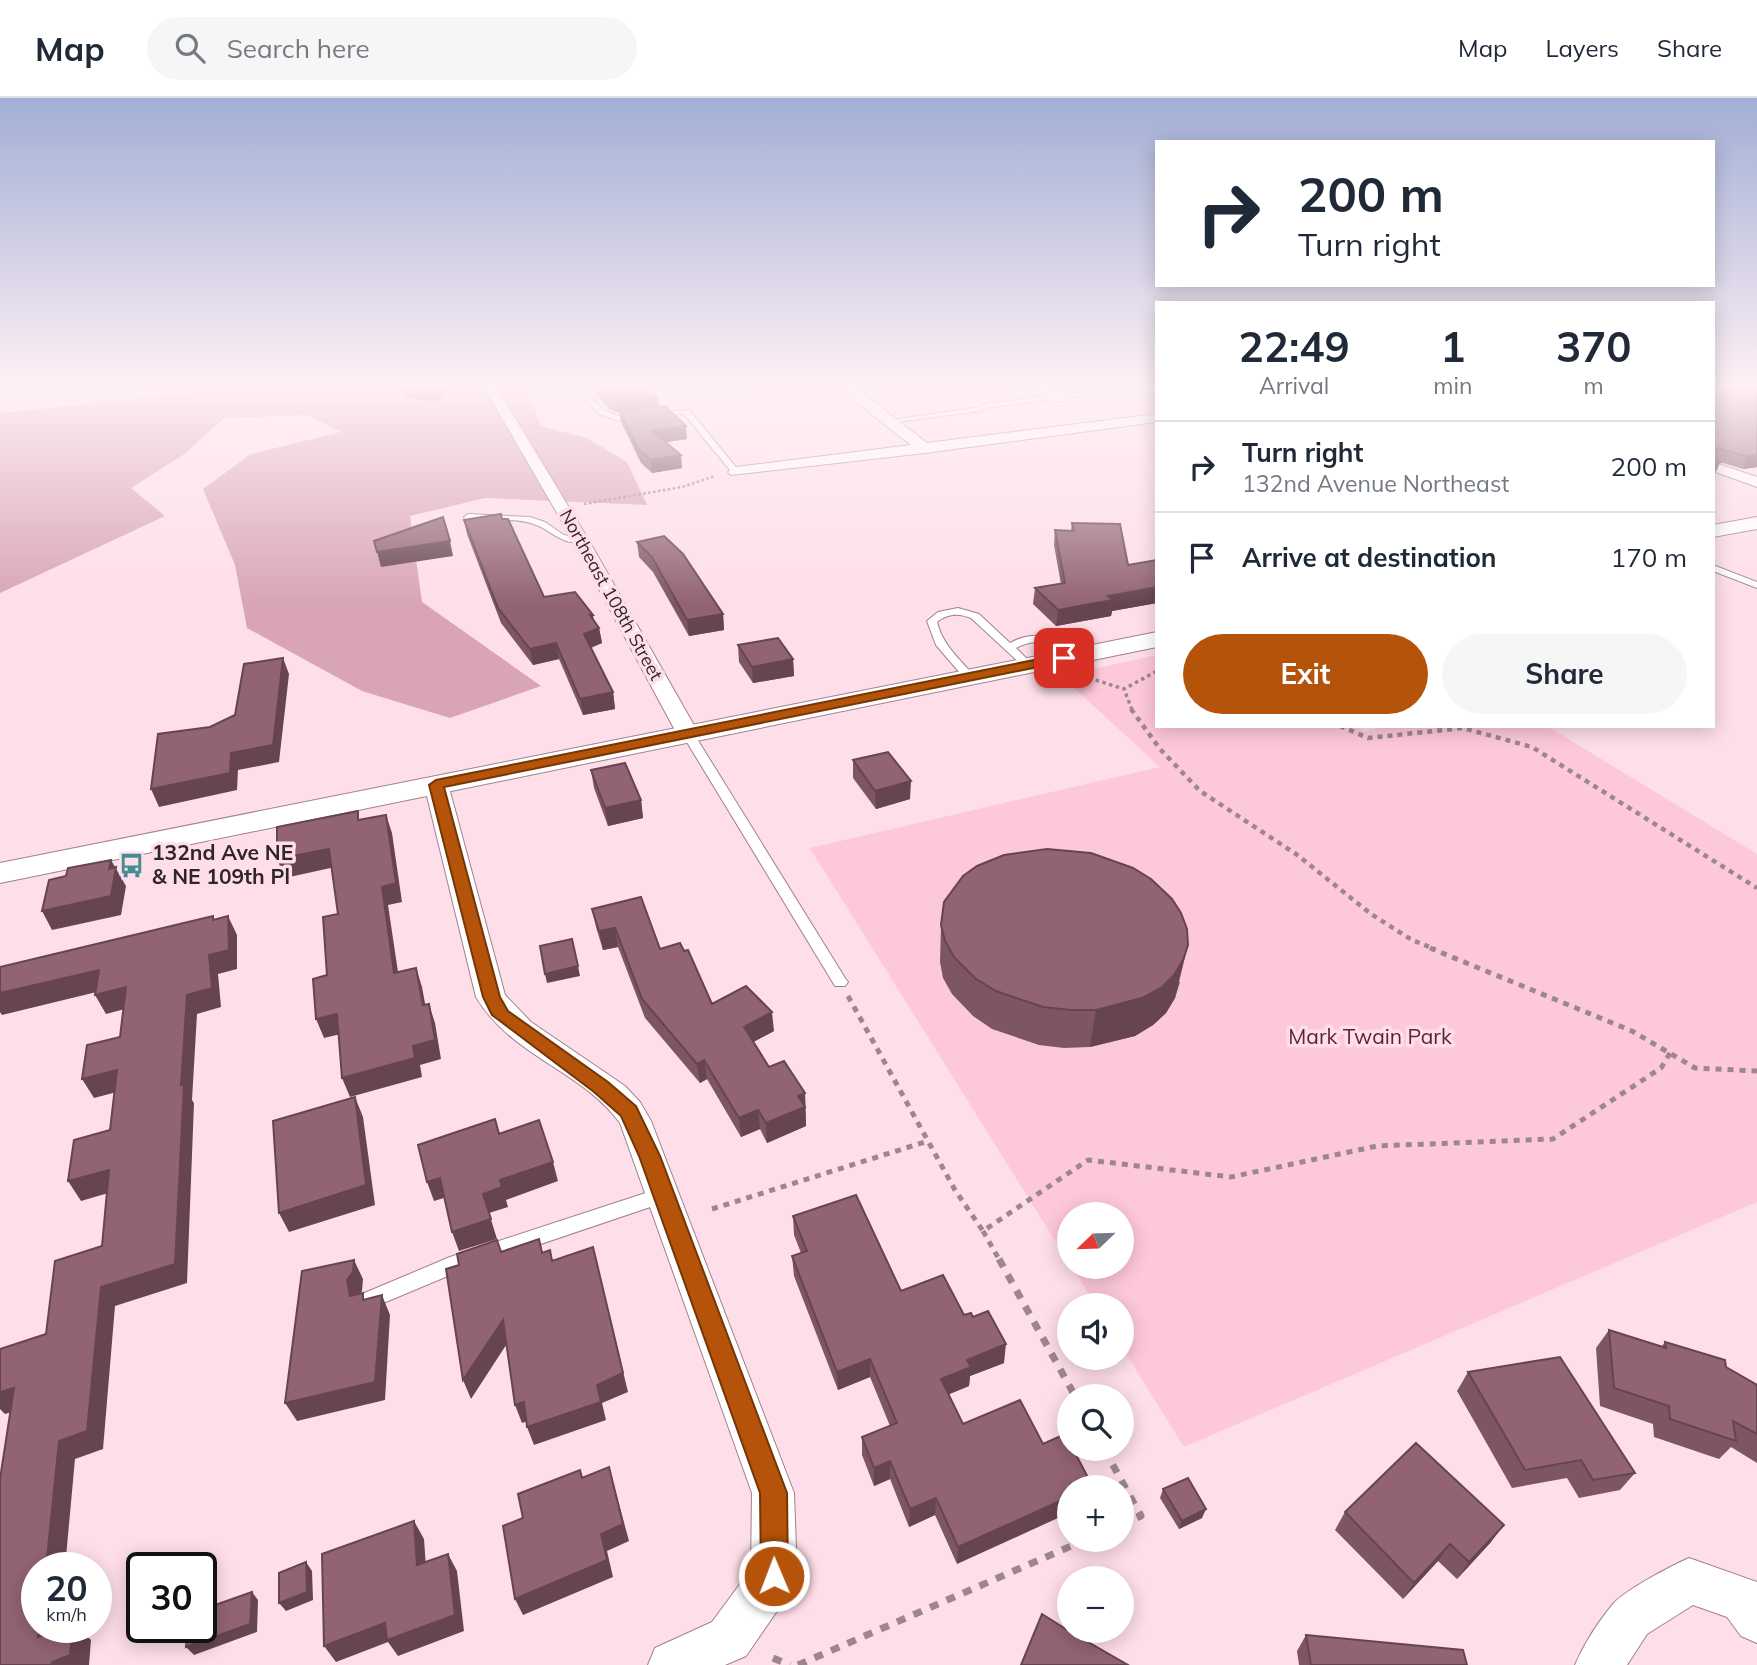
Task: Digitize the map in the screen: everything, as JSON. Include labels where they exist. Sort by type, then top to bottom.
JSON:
[{"type":"street","name":"Northeast 108th Street","points":[[532,458],[688,734]]},
{"type":"street","points":[[736,472],[850,458]]},
{"type":"street","points":[[1715,467],[1757,482]]},
{"type":"street","points":[[1715,531],[1757,523]]},
{"type":"street","points":[[0,873],[970,677],[1019,656],[1073,656],[1155,639]]},
{"type":"street","points":[[436,785],[496,1006],[502,1015],[601,1087],[629,1112],[664,1195],[774,1493],[774,1576],[729,1639],[672,1665]]},
{"type":"street","points":[[1600,1665],[1631,1618],[1689,1581],[1742,1599],[1757,1620]]},
{"type":"lane","points":[[724,458],[736,472]]},
{"type":"lane","points":[[468,517],[540,522],[554,529],[561,537],[580,539]]},
{"type":"lane","points":[[1715,569],[1757,585]]},
{"type":"lane","points":[[970,677],[949,655],[934,632],[932,621],[939,615],[965,611],[975,616],[1019,656]]},
{"type":"lane","points":[[688,734],[840,982]]},
{"type":"lane","points":[[369,1300],[450,1266],[664,1195]]},
{"type":"path","points":[[562,508],[660,492],[736,472]]},
{"type":"path","points":[[1155,672],[1124,689],[1133,714],[1160,750],[1200,791],[1296,854],[1371,914],[1412,940],[1632,1031],[1695,1068],[1757,1071]]},
{"type":"path","points":[[1345,728],[1368,738],[1454,728]]},
{"type":"path","points":[[1466,728],[1532,747],[1757,888]]},
{"type":"path","points":[[840,982],[955,1191],[983,1231],[1068,1384]]},
{"type":"path","points":[[983,1231],[1088,1160],[1231,1177],[1377,1146],[1553,1139],[1661,1068],[1670,1053]]},
{"type":"path","points":[[712,1209],[928,1141]]},
{"type":"path","points":[[1134,1503],[1141,1516],[1134,1519]]},
{"type":"path","points":[[798,1665],[1057,1552]]},
{"type":"path","points":[[773,1658],[790,1665]]},
{"type":"green space","name":"Mark Twain Park","points":[[1155,655],[1155,728],[1359,728],[1364,732],[1379,728],[1550,728],[1757,854],[1757,1202],[1184,1447],[1134,1366],[1134,1293],[1088,1293],[1080,1279],[1134,1279],[1134,1202],[1057,1202],[1057,1244],[810,848],[1160,767],[1061,676]]},
{"type":"shaded area","points":[[0,458],[178,458],[131,488],[165,516],[0,593]]},
{"type":"shaded area","points":[[245,458],[621,458],[627,462],[647,505],[485,498],[410,516],[422,602],[541,686],[450,718],[362,691],[247,628],[235,565],[203,489]]},
{"type":"building","points":[[501,514],[502,519],[508,519],[544,597],[575,592],[593,615],[590,615],[599,628],[584,634],[613,692],[580,699],[556,643],[530,649],[498,608],[464,520]]},
{"type":"building","points":[[443,517],[450,541],[377,552],[374,541]]},
{"type":"building","points":[[1072,523],[1120,524],[1128,565],[1155,560],[1155,587],[1108,596],[1113,600],[1058,610],[1035,588],[1065,583],[1055,530],[1074,531]]},
{"type":"building","points":[[664,536],[683,554],[723,614],[687,620],[652,557],[637,542]]},
{"type":"building","points":[[778,638],[793,659],[752,667],[738,645]]},
{"type":"building","points":[[283,658],[273,745],[231,753],[230,773],[151,789],[158,734],[210,727],[235,715],[244,664]]},
{"type":"building","points":[[888,752],[911,781],[875,791],[853,760]]},
{"type":"building","points":[[625,763],[641,800],[605,808],[591,770]]},
{"type":"building","points":[[358,811],[358,820],[386,815],[396,883],[382,887],[394,973],[416,968],[423,1005],[429,1004],[435,1040],[413,1046],[415,1058],[342,1078],[337,1014],[316,1019],[313,979],[327,975],[323,917],[338,914],[329,849],[277,859],[277,827]]},
{"type":"building","points":[[1047,849],[1091,853],[1133,868],[1151,879],[1172,899],[1187,929],[1188,945],[1174,975],[1161,988],[1142,998],[1096,1010],[1043,1007],[996,991],[976,979],[954,957],[945,941],[941,925],[944,902],[963,876],[977,866],[1004,855]]},
{"type":"building","points":[[111,860],[109,869],[116,867],[111,896],[42,911],[49,880],[66,876],[68,868]]},
{"type":"building","points":[[641,897],[660,949],[680,943],[684,951],[688,950],[712,1004],[746,986],[772,1012],[744,1027],[769,1067],[784,1061],[805,1093],[798,1096],[805,1107],[766,1123],[758,1110],[739,1118],[704,1060],[697,1064],[642,999],[615,928],[599,931],[592,909]]},
{"type":"building","points":[[213,916],[213,920],[228,916],[229,950],[209,955],[212,988],[187,995],[175,1264],[101,1287],[87,1431],[59,1441],[48,1552],[21,1552],[21,1643],[71,1643],[70,1655],[52,1662],[51,1665],[0,1665],[0,1479],[14,1388],[0,1392],[0,1349],[46,1334],[55,1261],[102,1246],[109,1170],[68,1181],[74,1140],[110,1130],[117,1070],[82,1079],[87,1045],[120,1037],[126,987],[95,995],[99,970],[0,993],[0,967]]},
{"type":"building","points":[[572,939],[578,966],[545,974],[540,946]]},
{"type":"building","points":[[355,1097],[366,1185],[279,1213],[273,1121]]},
{"type":"building","points":[[495,1119],[499,1134],[539,1120],[553,1162],[500,1180],[502,1187],[483,1194],[491,1219],[452,1232],[440,1178],[427,1182],[418,1145]]},
{"type":"building","points":[[856,1195],[901,1291],[943,1275],[964,1315],[971,1313],[973,1317],[988,1311],[1006,1344],[967,1360],[971,1367],[941,1379],[963,1424],[1020,1400],[1043,1444],[1057,1438],[1057,1461],[1079,1461],[1087,1475],[1057,1475],[1057,1502],[958,1547],[936,1498],[910,1509],[890,1461],[874,1468],[862,1437],[897,1423],[870,1359],[837,1372],[792,1256],[807,1251],[793,1216]]},
{"type":"building","points":[[539,1239],[542,1253],[550,1250],[552,1261],[593,1247],[623,1373],[597,1385],[601,1402],[527,1427],[524,1402],[515,1405],[503,1320],[463,1380],[446,1269],[459,1265],[457,1254],[497,1240],[501,1252]]},
{"type":"building","points":[[354,1260],[353,1272],[347,1280],[350,1296],[363,1293],[363,1300],[382,1295],[375,1382],[285,1403],[302,1271]]},
{"type":"building","points":[[1609,1330],[1666,1348],[1665,1342],[1725,1360],[1726,1367],[1757,1385],[1757,1434],[1733,1421],[1736,1441],[1670,1419],[1669,1406],[1614,1388]]},
{"type":"building","points":[[1560,1357],[1635,1473],[1593,1480],[1581,1460],[1525,1470],[1468,1372]]},
{"type":"building","points":[[1416,1443],[1504,1525],[1469,1562],[1450,1544],[1414,1583],[1345,1512]]},
{"type":"building","points":[[609,1467],[623,1524],[601,1534],[607,1560],[515,1599],[503,1526],[523,1518],[518,1494],[580,1470],[582,1478]]},
{"type":"building","points":[[1188,1478],[1206,1509],[1182,1521],[1163,1489]]},
{"type":"building","points":[[414,1521],[417,1565],[448,1554],[455,1615],[387,1640],[385,1623],[324,1646],[322,1554]]},
{"type":"building","points":[[306,1562],[307,1592],[279,1603],[279,1573]]},
{"type":"building","points":[[252,1592],[250,1624],[217,1636],[217,1604]]},
{"type":"building","points":[[1042,1614],[1057,1623],[1057,1643],[1090,1643],[1128,1665],[1021,1665]]},
{"type":"building","points":[[1306,1635],[1463,1650],[1467,1665],[1311,1665]]},
{"type":"place","name":"132nd Ave NE & NE 109th Pl","points":[[132,865]]},
{"type":"route","points":[[774,1576],[774,1493],[649,1156],[629,1112],[601,1087],[502,1015],[492,997],[436,785],[1064,658]]}]
